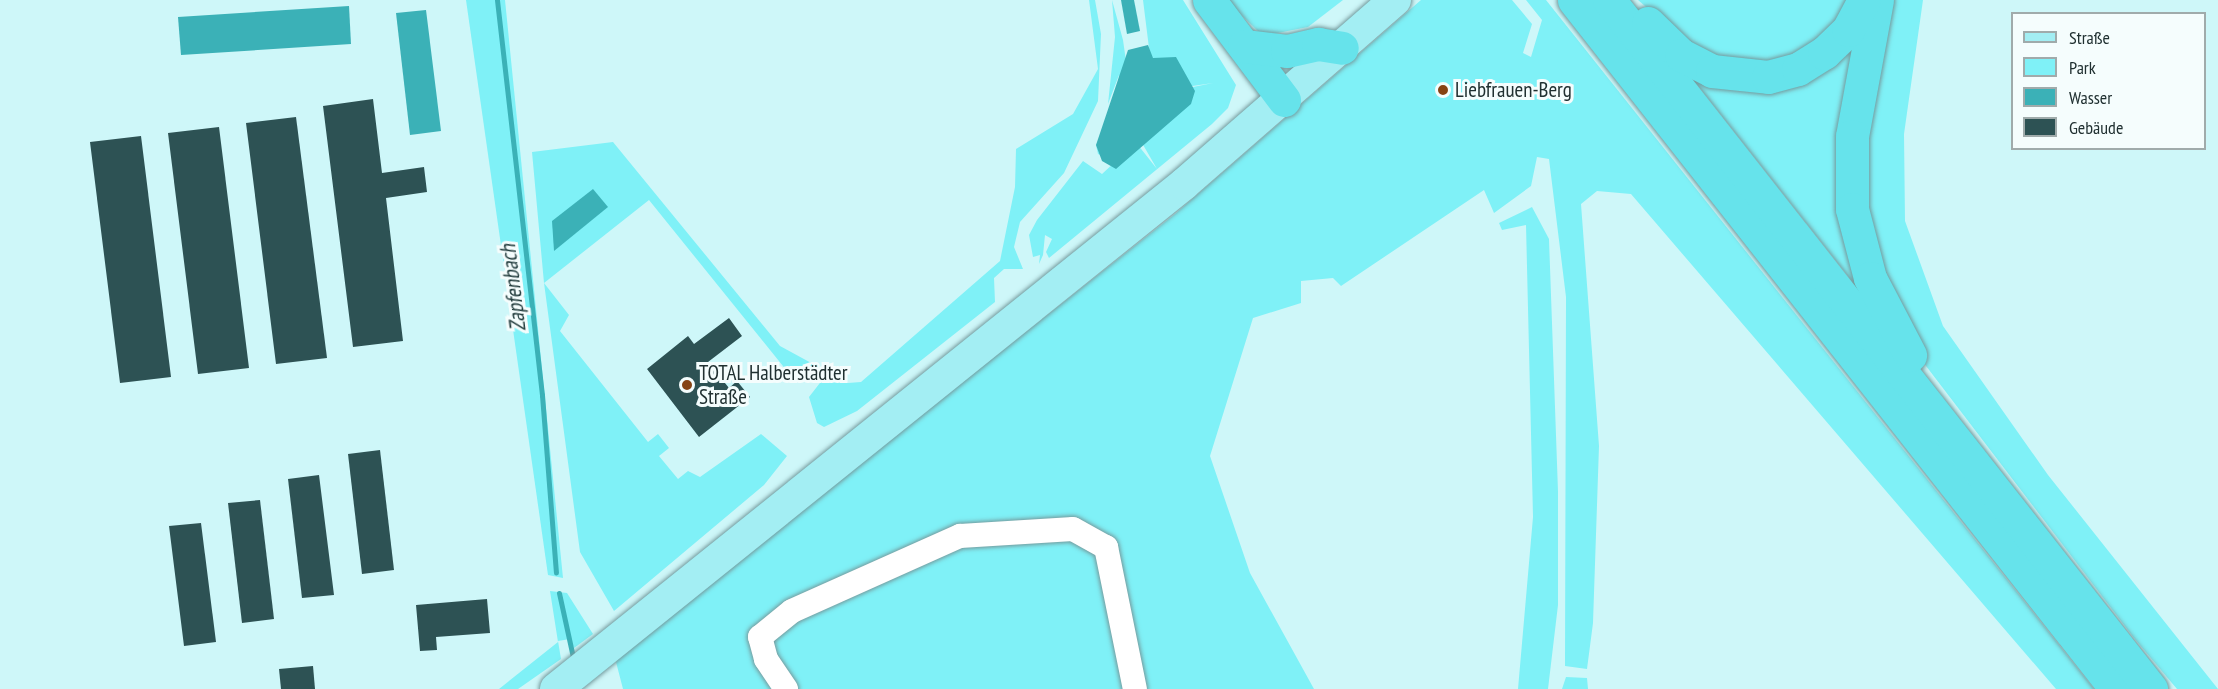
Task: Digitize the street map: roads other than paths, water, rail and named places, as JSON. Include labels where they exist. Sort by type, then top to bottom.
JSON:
[{"type":"highway","points":[[1209,0],[1284,100]]},
{"type":"highway","points":[[1574,0],[2116,689]]},
{"type":"highway","points":[[1611,3],[1631,4],[1655,32],[1696,63],[1753,78],[1811,62],[1848,30],[1864,0]]},
{"type":"highway","points":[[1877,0],[1852,136],[1852,209],[1870,278],[1890,323],[1935,392],[1936,415]]},
{"type":"highway","points":[[1611,3],[2151,689]]},
{"type":"highway","points":[[1244,46],[1287,51],[1318,44],[1342,48]]},
{"type":"main road","points":[[561,685],[1284,100],[1395,0]]},
{"type":"lane","points":[[786,689],[766,659],[760,637],[792,611],[960,536],[1073,529],[1106,547],[1135,689]]},
{"type":"water","points":[[1121,0],[1134,0],[1140,31],[1127,34]]},
{"type":"water","points":[[349,6],[351,44],[181,55],[178,17]]},
{"type":"water","points":[[426,10],[441,131],[410,135],[396,13]]},
{"type":"water","points":[[1148,45],[1153,58],[1176,57],[1195,91],[1191,104],[1116,169],[1102,161],[1096,145],[1128,50]]},
{"type":"water","points":[[593,189],[608,207],[554,251],[552,221]]},
{"type":"waterway","name":"Zapfenbach","points":[[497,0],[542,395],[556,572]]},
{"type":"waterway","name":"Zapfenbach","points":[[559,593],[574,662]]},
{"type":"place","name":"Liebfrauen-Berg","points":[[1443,90]]},
{"type":"place","name":"TOTAL Halberstädter Straße","points":[[687,385]]}]
